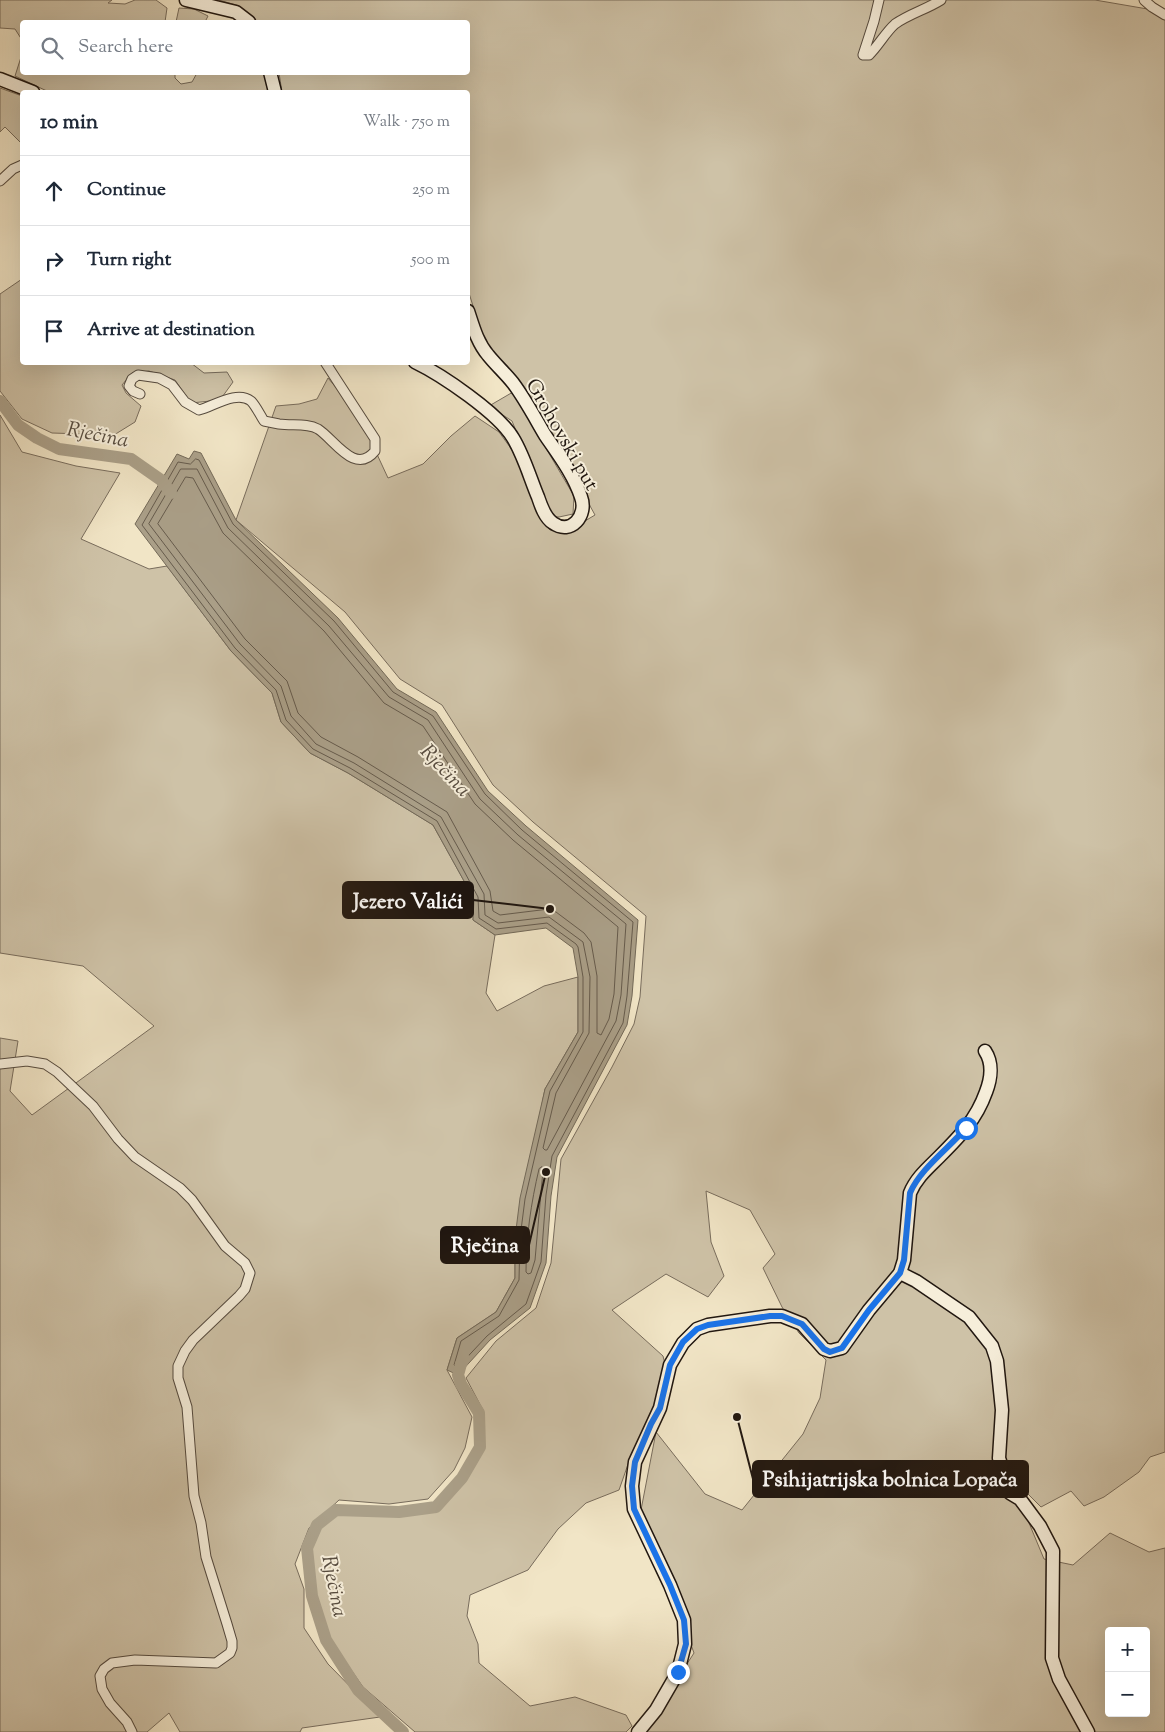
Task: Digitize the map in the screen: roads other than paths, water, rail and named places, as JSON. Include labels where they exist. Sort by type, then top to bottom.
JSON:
[{"type":"main road","points":[[186,0],[236,12],[247,20]]},
{"type":"main road","points":[[271,75],[275,90]]},
{"type":"main road","points":[[0,80],[28,90]]},
{"type":"main road","name":"Grohovski put","points":[[421,365],[432,370],[502,423],[519,448],[542,508],[553,524],[560,527],[568,526],[580,518],[584,504],[576,485],[515,386],[484,349],[476,335],[470,317]]},
{"type":"main road","points":[[638,1732],[656,1710],[678,1672],[686,1644],[684,1620],[670,1585],[634,1509],[632,1486],[635,1462],[660,1408],[670,1365],[690,1335],[702,1327],[770,1316],[782,1316],[792,1319],[808,1330],[824,1349],[830,1352],[842,1348],[869,1310],[900,1273],[904,1260],[910,1193],[920,1176],[955,1141],[976,1116],[989,1084],[989,1062],[985,1051]]},
{"type":"main road","points":[[900,1273],[969,1317],[992,1346],[997,1361],[1002,1410],[999,1458],[1010,1493],[1020,1499],[1040,1526],[1052,1552],[1052,1658],[1059,1679],[1088,1732]]},
{"type":"street","points":[[879,0],[863,55],[869,55],[898,22],[941,0]]},
{"type":"street","points":[[1144,0],[1165,15]]},
{"type":"street","points":[[0,181],[13,169],[20,167]]},
{"type":"street","points":[[140,394],[132,392],[129,386],[132,378],[138,375],[159,378],[172,385],[185,402],[199,410],[237,396],[246,398],[253,402],[264,420],[318,429],[337,447],[357,460],[365,459],[375,451],[375,439],[327,365]]},
{"type":"street","points":[[0,1064],[26,1061],[45,1064],[57,1072],[93,1106],[135,1157],[180,1188],[192,1200],[225,1246],[245,1263],[250,1273],[249,1280],[239,1296],[193,1340],[178,1366],[178,1378],[187,1407],[194,1496],[201,1523],[206,1556],[232,1648],[230,1653],[216,1663],[135,1660],[112,1663],[104,1669],[100,1676],[102,1689],[110,1703],[127,1722],[132,1732]]},
{"type":"water","points":[[194,451],[201,453],[236,520],[338,618],[397,689],[436,712],[488,791],[526,826],[638,920],[632,996],[627,1025],[557,1157],[551,1196],[546,1263],[530,1308],[490,1340],[458,1375],[447,1370],[457,1338],[496,1312],[515,1278],[515,1238],[520,1198],[545,1089],[578,1032],[578,977],[573,948],[546,928],[495,935],[473,920],[474,899],[433,825],[348,773],[310,753],[281,722],[272,693],[231,651],[135,524],[177,454],[189,459]]},
{"type":"waterway","name":"Rječina","points":[[0,401],[18,425],[37,438],[59,449],[131,459],[161,480],[171,493]]},
{"type":"waterway","name":"Rječina","points":[[403,1732],[358,1690],[326,1640],[312,1596],[307,1548],[317,1525],[336,1510],[399,1512],[436,1507],[462,1478],[480,1447],[479,1413],[461,1384],[458,1375],[464,1359]]},
{"type":"place","name":"Jezero Valići","points":[[550,909]]},
{"type":"place","name":"Rječina","points":[[546,1172]]},
{"type":"place","name":"Psihijatrijska bolnica Lopača","points":[[737,1417]]}]
